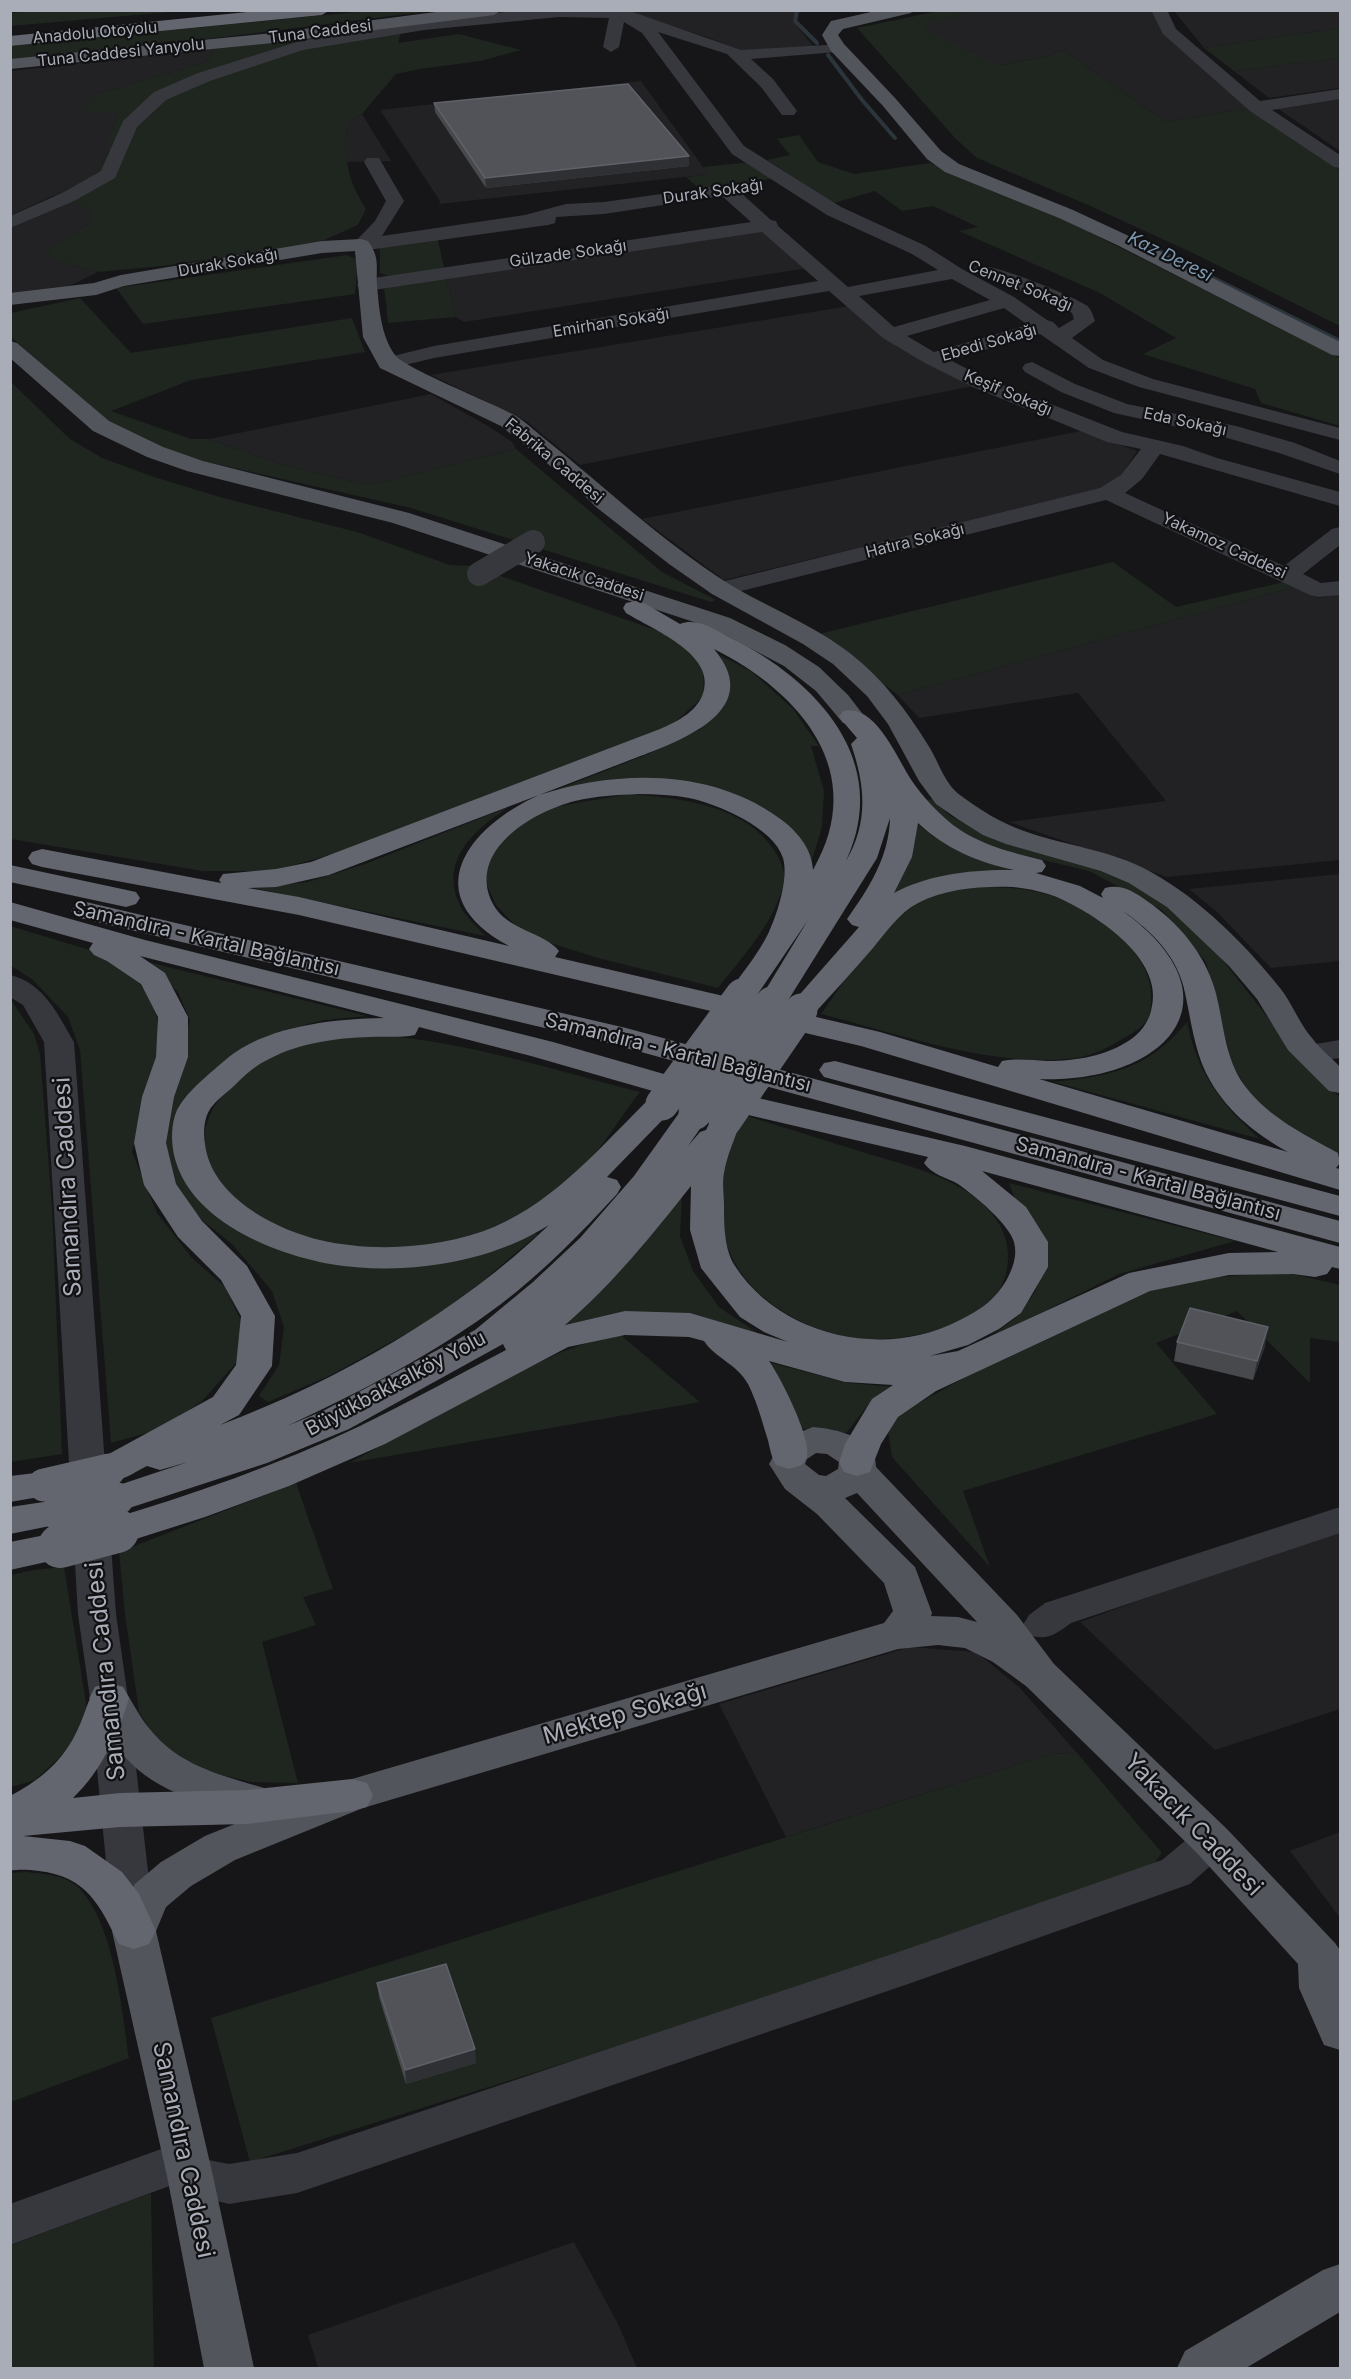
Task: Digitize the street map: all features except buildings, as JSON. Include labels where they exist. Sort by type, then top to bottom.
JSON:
[{"type":"highway","name":"Anadolu Otoyolu","points":[[10,32],[238,10]]},
{"type":"highway","name":"Anadolu Otoyolu","points":[[10,41],[322,10]]},
{"type":"highway","points":[[119,871],[248,881],[319,869],[677,731],[699,718],[709,706],[719,680],[717,667],[692,642],[635,608]]},
{"type":"highway","name":"Yakacık Caddesi","points":[[635,608],[709,636],[762,664],[794,688],[824,724],[836,747],[847,781],[849,801],[843,837],[829,869],[742,995],[662,1104]]},
{"type":"highway","points":[[852,717],[886,756],[898,782],[928,820],[962,845],[1006,861],[1054,870],[1084,880],[1128,900],[1167,933],[1192,969],[1199,988],[1213,1051],[1223,1076],[1242,1101],[1273,1130],[1341,1168]]},
{"type":"highway","name":"Yakacık Caddesi","points":[[787,1006],[821,923],[855,874],[873,840],[877,819],[875,784],[868,753],[852,717]]},
{"type":"highway","points":[[372,1435],[518,1346],[583,1291],[619,1254],[787,1006],[887,882],[902,843],[904,815],[898,782]]},
{"type":"highway","points":[[630,983],[534,947],[507,932],[478,904],[473,885],[473,872],[477,857],[492,836],[510,820],[566,795],[636,786],[674,788],[732,802],[774,826],[788,840],[795,853],[799,865],[799,880],[782,936]]},
{"type":"highway","points":[[10,853],[119,871],[299,906],[869,1039],[1008,1068],[1055,1070],[1102,1065],[1139,1048],[1160,1030],[1170,1012],[1171,998],[1168,981],[1159,962],[1132,931],[1116,918],[1069,892],[1037,882],[1002,878],[969,880],[924,890],[895,904],[787,1006]]},
{"type":"highway","name":"Samandıra - Kartal Bağlantısı","points":[[10,873],[232,920],[591,1007],[947,1099],[1341,1206]]},
{"type":"highway","name":"Samandıra - Kartal Bağlantısı","points":[[10,895],[177,931],[615,1035],[1341,1232]]},
{"type":"highway","points":[[10,911],[146,949],[542,1050],[695,1093],[954,1153],[1341,1258]]},
{"type":"highway","points":[[10,911],[118,955],[154,979],[173,1017],[172,1057],[158,1097],[150,1143],[160,1185],[190,1229],[235,1274],[258,1316],[254,1366],[226,1406],[114,1500],[43,1508],[10,1556]]},
{"type":"highway","points":[[542,1050],[420,1029],[365,1026],[308,1036],[265,1049],[242,1061],[208,1092],[194,1107],[189,1128],[188,1152],[198,1175],[220,1204],[242,1220],[331,1253],[385,1257],[415,1254],[479,1243],[525,1225],[562,1201],[662,1104]]},
{"type":"highway","points":[[869,1039],[1248,1150],[1341,1180]]},
{"type":"highway","name":"Büyükbakkalköy Yolu","points":[[114,1500],[187,1451],[272,1418],[332,1390],[443,1327],[489,1295],[562,1234],[618,1174],[662,1104]]},
{"type":"highway","points":[[710,1117],[707,1230],[718,1268],[752,1309],[776,1324],[821,1343],[872,1352],[913,1348],[956,1337],[987,1321],[1009,1305],[1031,1267],[1030,1242],[1014,1215],[969,1176],[937,1161],[902,1147],[813,1121]]},
{"type":"highway","name":"Büyükbakkalköy Yolu","points":[[114,1500],[254,1455],[336,1420],[487,1338],[592,1246],[646,1183],[710,1117]]},
{"type":"highway","points":[[856,1466],[863,1444],[885,1408],[923,1382],[1141,1281],[1228,1264],[1293,1263],[1341,1270]]},
{"type":"highway","points":[[10,1521],[43,1508],[114,1500],[192,1508],[266,1481],[372,1435],[558,1338],[625,1323],[690,1325],[845,1370],[892,1372],[961,1363]]},
{"type":"highway","points":[[690,1325],[726,1343],[749,1360],[769,1387],[796,1470]]},
{"type":"highway","points":[[10,1818],[55,1789],[88,1750],[100,1727],[109,1698]]},
{"type":"highway","points":[[10,1818],[120,1810],[266,1805],[352,1795]]},
{"type":"highway","points":[[10,1854],[18,1852],[70,1858],[107,1884],[124,1906],[134,1931]]},
{"type":"main road","points":[[218,44],[455,10]]},
{"type":"main road","name":"Tuna Caddesi","points":[[218,44],[494,10]]},
{"type":"main road","points":[[905,10],[849,21],[837,25],[831,30],[830,35],[837,47],[889,102],[934,155],[952,168],[1095,227],[1341,350]]},
{"type":"main road","points":[[849,21],[851,38],[919,109]]},
{"type":"main road","name":"Tuna Caddesi Yanyolu","points":[[15,64],[218,44]]},
{"type":"main road","points":[[959,151],[974,164],[1089,211],[1341,334]]},
{"type":"main road","points":[[361,245],[367,254],[367,285],[374,338],[388,363]]},
{"type":"main road","name":"Durak Sokağı","points":[[10,299],[96,289],[122,281],[321,247],[361,245]]},
{"type":"main road","name":"Yakacık Caddesi","points":[[10,347],[95,422],[155,453],[195,466],[401,518],[721,623],[773,648],[809,671],[830,689],[852,717]]},
{"type":"main road","name":"Fabrika Caddesi","points":[[388,363],[509,421],[582,480],[604,502],[678,559],[722,588],[812,639]]},
{"type":"main road","name":"Yakacık Caddesi","points":[[10,367],[81,433],[103,446],[150,466],[381,528],[635,608]]},
{"type":"main road","points":[[812,639],[840,667],[849,688],[852,717]]},
{"type":"main road","points":[[812,639],[842,659],[876,690],[903,727],[933,781],[946,798],[993,829],[1016,838],[1111,865],[1161,889],[1193,914],[1240,960],[1270,995],[1307,1053],[1341,1084]]},
{"type":"main road","name":"Yakacık Caddesi","points":[[796,1470],[794,1449],[802,1443],[825,1440],[846,1447],[853,1453],[856,1466],[1004,1625],[1040,1675]]},
{"type":"main road","points":[[796,1470],[901,1576],[913,1612],[897,1634]]},
{"type":"main road","name":"Yakacık Caddesi","points":[[897,1634],[945,1630],[973,1635],[998,1646],[1040,1675],[1212,1841],[1330,1968]]},
{"type":"main road","name":"Mektep Sokağı","points":[[134,1931],[150,1896],[176,1874],[220,1848],[352,1795],[897,1634]]},
{"type":"main road","points":[[109,1698],[139,1746],[167,1769],[200,1786],[266,1805]]},
{"type":"main road","name":"Samandıra Caddesi","points":[[134,1931],[188,2168],[229,2368]]},
{"type":"main road","points":[[1330,1968],[1321,1988],[1341,2031]]},
{"type":"main road","points":[[1202,2368],[1341,2286]]},
{"type":"street","points":[[1159,10],[1169,31],[1256,107],[1341,163]]},
{"type":"street","points":[[10,223],[68,197],[109,174],[129,124],[160,96],[261,58],[300,46],[424,25],[520,14],[586,12],[623,15],[720,45],[739,55],[766,83],[788,111]]},
{"type":"street","points":[[611,47],[623,15]]},
{"type":"street","points":[[623,15],[648,30],[738,150],[834,211],[919,250],[955,273],[1007,301],[1096,364],[1146,382],[1341,434]]},
{"type":"street","points":[[739,55],[837,47]]},
{"type":"street","points":[[1256,107],[1341,94]]},
{"type":"street","points":[[361,245],[374,235],[388,218],[395,201],[373,162]]},
{"type":"street","name":"Durak Sokağı","points":[[361,245],[529,220],[570,217],[604,208],[787,181]]},
{"type":"street","name":"Keşif Sokağı","points":[[726,190],[769,225],[890,334],[932,359],[980,383],[1115,437],[1175,451],[1209,463],[1341,499]]},
{"type":"street","name":"Gülzade Sokağı","points":[[367,285],[769,225]]},
{"type":"street","name":"Cennet Sokağı","points":[[919,250],[954,259],[1045,293],[1081,310],[1086,321],[1052,332]]},
{"type":"street","name":"Emirhan Sokağı","points":[[388,363],[434,352],[840,288],[955,273]]},
{"type":"street","points":[[890,334],[1007,301]]},
{"type":"street","name":"Ebedi Sokağı","points":[[932,359],[1052,332]]},
{"type":"street","points":[[980,383],[1081,355]]},
{"type":"street","name":"Eda Sokağı","points":[[1032,368],[1068,388],[1121,409],[1228,431],[1287,448],[1341,468]]},
{"type":"street","name":"Hatıra Sokağı","points":[[722,588],[1108,493],[1120,488],[1139,472],[1153,447]]},
{"type":"street","name":"Yakamoz Caddesi","points":[[1108,493],[1318,590],[1341,588]]},
{"type":"street","points":[[1287,575],[1341,534]]},
{"type":"street","points":[[479,574],[533,542]]},
{"type":"street","name":"Samandıra Caddesi","points":[[10,983],[34,1000],[59,1042],[96,1602],[109,1698],[134,1931]]},
{"type":"street","points":[[1307,1053],[1341,1049]]},
{"type":"street","points":[[1042,1625],[1058,1613],[1341,1520]]},
{"type":"street","points":[[10,2225],[188,2168],[229,2184],[297,2173],[910,1965],[1176,1872],[1212,1841]]},
{"type":"shaded area","points":[[520,10],[800,11],[796,25],[813,46],[741,51],[707,37],[633,15]]},
{"type":"shaded area","points":[[181,11],[11,26],[11,13]]},
{"type":"shaded area","points":[[367,11],[432,11],[11,60],[10,46]]},
{"type":"shaded area","points":[[939,11],[970,11],[922,27],[999,65],[1042,58],[1063,50],[1166,122],[1251,108],[1340,170],[1340,326],[1197,255],[977,158],[956,139],[857,28]]},
{"type":"shaded area","points":[[970,11],[1153,11],[1251,108],[1166,122],[1063,50],[1042,58],[999,65],[921,27]]},
{"type":"shaded area","points":[[1174,11],[1340,11],[1340,28],[1204,48]]},
{"type":"shaded area","points":[[403,26],[398,43],[459,34],[521,50],[480,61],[396,74],[362,114],[347,124],[348,168],[366,209],[358,225],[315,244],[162,266],[98,272],[56,261],[47,251],[86,226],[91,213],[72,200],[53,196],[94,177],[110,150],[110,136],[118,114],[82,111],[98,94],[209,61],[215,48]]},
{"type":"shaded area","points":[[1340,28],[1340,58],[1234,71],[1204,48]]},
{"type":"shaded area","points":[[215,48],[209,61],[98,94],[118,114],[110,136],[110,150],[94,177],[11,215],[10,71]]},
{"type":"shaded area","points":[[1340,58],[1340,88],[1269,98],[1234,71]]},
{"type":"shaded area","points":[[641,81],[703,167],[711,174],[439,204],[440,201],[380,110]]},
{"type":"shaded area","points":[[1340,97],[1340,151],[1274,106]]},
{"type":"shaded area","points":[[362,114],[391,161],[347,162],[345,147],[347,124]]},
{"type":"shaded area","points":[[799,135],[818,162],[854,174],[930,163],[1065,220],[1340,358],[1340,426],[1261,403],[1255,389],[1143,354],[1176,338],[1100,293],[959,231],[978,227],[933,206],[902,211],[875,191],[834,203],[767,160],[790,155],[777,139]]},
{"type":"shaded area","points":[[751,162],[775,178],[702,191],[686,177],[710,174],[703,167]]},
{"type":"shaded area","points":[[72,200],[91,213],[86,226],[48,251],[56,261],[98,272],[61,290],[11,297],[10,227]]},
{"type":"shaded area","points":[[763,229],[808,268],[464,322],[456,317],[446,276]]},
{"type":"shaded area","points":[[437,237],[445,271],[392,277],[380,273],[380,248],[383,246]]},
{"type":"shaded area","points":[[347,255],[358,260],[355,294],[143,324],[116,288]]},
{"type":"shaded area","points":[[446,276],[456,317],[388,323],[384,285]]},
{"type":"shaded area","points":[[80,298],[131,353],[352,318],[365,352],[191,380],[111,411],[191,439],[209,439],[283,465],[369,485],[516,449],[662,572],[716,600],[711,602],[411,508],[207,462],[147,443],[106,423],[11,337],[11,313]]},
{"type":"shaded area","points":[[849,306],[973,386],[580,465],[526,421],[431,375]]},
{"type":"shaded area","points":[[10,381],[70,439],[102,458],[223,498],[357,532],[450,565],[472,566],[670,635],[703,665],[704,696],[672,725],[369,844],[272,871],[203,871],[11,839]]},
{"type":"shaded area","points":[[431,394],[488,426],[512,442],[516,449],[369,485],[283,465],[209,439]]},
{"type":"shaded area","points":[[1081,431],[1137,451],[1117,482],[1087,493],[724,580],[642,519]]},
{"type":"shaded area","points":[[1113,562],[1176,607],[1284,582],[1295,587],[898,695],[819,634]]},
{"type":"shaded area","points":[[1295,587],[1318,598],[1340,594],[1340,860],[1167,877],[1009,822],[1166,801],[1078,693],[919,718],[898,695]]},
{"type":"shaded area","points":[[720,655],[752,672],[793,709],[819,746],[811,746],[824,791],[822,827],[809,870],[728,798],[588,784],[556,790],[646,755],[700,729],[727,672]]},
{"type":"shaded area","points":[[629,794],[690,802],[730,814],[748,824],[763,837],[779,859],[784,879],[775,908],[758,936],[718,988],[598,958],[544,941],[514,924],[496,905],[486,883],[486,866],[504,837],[548,808]]},
{"type":"shaded area","points":[[933,799],[949,815],[985,835],[1093,865],[1143,886],[1177,908],[1214,949],[1309,1070],[1340,1097],[1340,1154],[1317,1144],[1258,1108],[1232,1064],[1206,962],[1162,910],[1089,871],[972,843],[922,800]]},
{"type":"shaded area","points":[[509,807],[473,835],[458,859],[454,873],[454,887],[459,903],[485,936],[253,888],[308,882],[365,864]]},
{"type":"shaded area","points":[[910,818],[948,846],[988,863],[1019,872],[892,895]]},
{"type":"shaded area","points":[[1340,874],[1340,961],[1271,968],[1217,912],[1189,889]]},
{"type":"shaded area","points":[[976,887],[1016,889],[1054,896],[1078,907],[1117,934],[1139,958],[1146,972],[1151,1005],[1150,1014],[1144,1023],[1130,1034],[1097,1052],[1081,1057],[1050,1060],[984,1055],[916,1040],[821,1014],[880,933],[902,912],[910,906],[938,895]]},
{"type":"shaded area","points":[[10,926],[106,955],[137,979],[156,1009],[159,1045],[132,1152],[157,1213],[192,1258],[225,1287],[242,1323],[236,1363],[202,1401],[161,1429],[111,1443],[80,1050],[68,1017],[32,979],[11,966]]},
{"type":"shaded area","points":[[148,962],[367,1016],[324,1020],[285,1030],[210,1076],[182,1174],[335,1263],[533,1232],[537,1235],[446,1312],[329,1376],[268,1402],[259,1396],[279,1365],[284,1327],[272,1291],[232,1244],[202,1220],[182,1198],[171,1178],[163,1144],[190,1020],[178,992]]},
{"type":"shaded area","points":[[11,1000],[34,1034],[40,1054],[52,1207],[62,1454],[11,1462]]},
{"type":"shaded area","points":[[1187,1022],[1198,1058],[1213,1087],[1223,1101],[1260,1139],[1054,1082],[1112,1073],[1128,1067],[1157,1051]]},
{"type":"shaded area","points":[[356,1034],[392,1036],[464,1047],[640,1092],[598,1150],[578,1173],[536,1206],[509,1222],[461,1239],[408,1247],[357,1247],[324,1242],[286,1230],[237,1204],[221,1188],[211,1172],[205,1155],[204,1138],[215,1105],[227,1089],[259,1062],[298,1047]]},
{"type":"shaded area","points":[[747,1116],[923,1170],[973,1196],[994,1216],[1003,1232],[1008,1250],[1006,1274],[995,1296],[977,1313],[954,1325],[917,1335],[886,1339],[853,1338],[828,1332],[780,1309],[759,1293],[742,1273],[729,1251],[723,1227],[720,1186],[724,1156],[729,1142]]},
{"type":"shaded area","points":[[1009,1183],[1235,1241],[1119,1274],[983,1342],[1017,1317],[1035,1292],[1042,1271]]},
{"type":"shaded area","points":[[682,1195],[680,1236],[693,1271],[719,1307],[772,1343],[627,1311],[559,1326]]},
{"type":"shaded area","points":[[1284,1272],[1340,1285],[1340,1342],[1310,1338],[1310,1383],[1237,1311],[1156,1343],[1217,1414],[963,1491],[990,1567],[892,1457],[888,1431],[898,1414],[1081,1315],[1180,1280]]},
{"type":"shaded area","points":[[617,1332],[700,1402],[349,1463],[525,1369],[562,1352]]},
{"type":"shaded area","points":[[760,1360],[848,1383],[895,1387],[865,1409],[846,1433],[820,1428],[790,1430]]},
{"type":"shaded area","points":[[296,1483],[333,1589],[303,1597],[316,1625],[262,1642],[298,1783],[251,1782],[197,1769],[160,1746],[139,1712],[119,1552]]},
{"type":"shaded area","points":[[1340,1528],[1340,1709],[1215,1750],[1080,1622]]},
{"type":"shaded area","points":[[64,1567],[88,1715],[71,1747],[35,1780],[11,1787],[11,1575]]},
{"type":"shaded area","points":[[910,1647],[976,1652],[1019,1687],[1077,1753],[1051,1754],[786,1837],[719,1704]]},
{"type":"shaded area","points":[[1077,1753],[1162,1853],[1151,1868],[651,2036],[250,2162],[211,2018],[1051,1754]]},
{"type":"shaded area","points":[[1340,1832],[1340,1918],[1290,1851]]},
{"type":"shaded area","points":[[26,1872],[66,1879],[78,1887],[90,1903],[108,1944],[119,1992],[129,2058],[11,2102],[11,1873]]},
{"type":"shaded area","points":[[151,2193],[154,2368],[11,2368],[11,2245]]},
{"type":"shaded area","points":[[574,2242],[618,2324],[637,2368],[318,2368],[308,2335]]},
{"type":"waterway","name":"Kaz Deresi","points":[[797,10],[795,21],[817,43]]},
{"type":"waterway","name":"Kaz Deresi","points":[[828,55],[862,100],[895,138]]},
{"type":"waterway","name":"Kaz Deresi","points":[[1133,238],[1340,341]]}]
